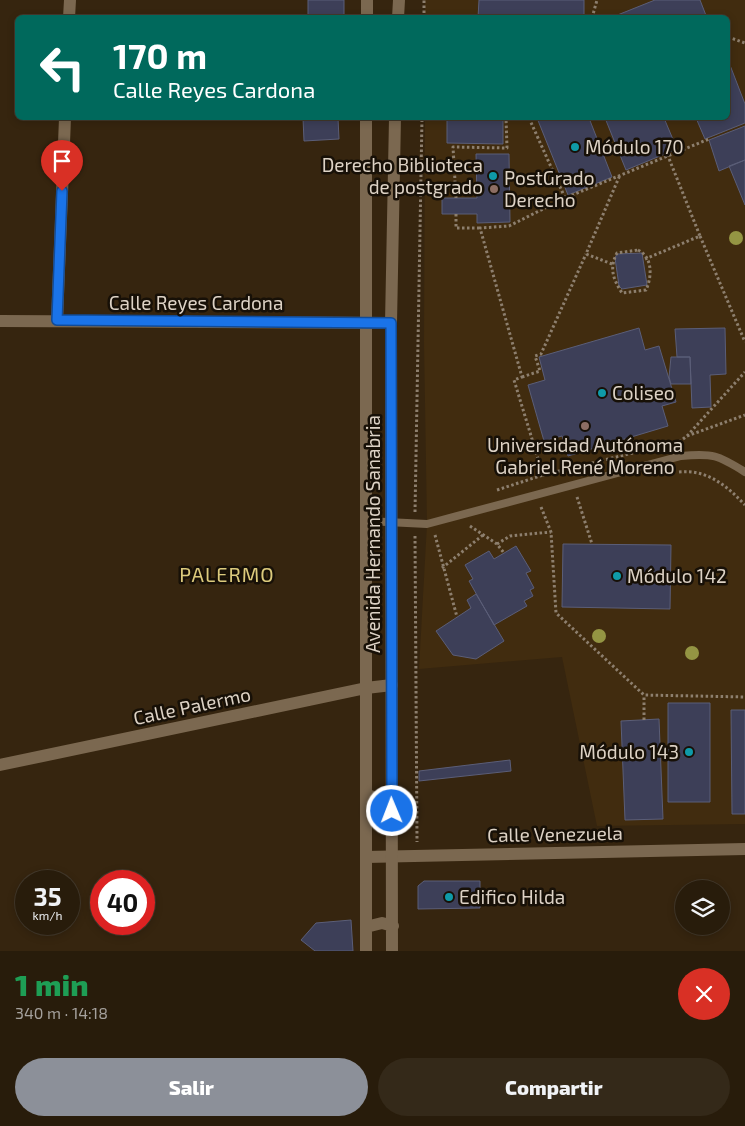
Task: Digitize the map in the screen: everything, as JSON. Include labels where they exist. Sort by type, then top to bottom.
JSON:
[{"type":"street","points":[[69,15],[70,0]]},
{"type":"street","points":[[367,0],[367,15]]},
{"type":"street","points":[[398,15],[399,0]]},
{"type":"street","points":[[57,320],[65,120]]},
{"type":"street","name":"Avenida Hernando Sanabria","points":[[366,120],[366,951]]},
{"type":"street","name":"Avenida Hernando Sanabria","points":[[392,951],[391,323],[395,120]]},
{"type":"street","name":"Calle Reyes Cardona","points":[[0,321],[391,323]]},
{"type":"street","name":"Calle Palermo","points":[[0,766],[366,688],[392,685]]},
{"type":"street","points":[[367,796],[380,798],[392,795]]},
{"type":"street","name":"Calle Venezuela","points":[[366,857],[745,849]]},
{"type":"street","points":[[366,927],[382,923],[393,926]]},
{"type":"lane","points":[[367,521],[392,519],[415,524],[446,519],[681,456],[707,453],[724,458],[745,472]]},
{"type":"path","points":[[424,0],[424,15]]},
{"type":"path","points":[[593,15],[597,0]]},
{"type":"path","points":[[730,38],[745,43]]},
{"type":"path","points":[[422,120],[415,514],[417,844],[427,844]]},
{"type":"path","points":[[456,198],[453,147],[506,148],[506,120]]},
{"type":"path","points":[[530,120],[565,198]]},
{"type":"path","points":[[456,214],[456,228],[509,226],[565,198],[708,139]]},
{"type":"path","points":[[668,156],[745,342]]},
{"type":"path","points":[[493,491],[543,476],[514,380],[540,371],[535,356],[541,354],[620,174]]},
{"type":"path","points":[[480,228],[522,377]]},
{"type":"path","points":[[645,259],[700,236]]},
{"type":"path","points":[[638,250],[643,252],[645,259],[652,268],[646,290],[622,293],[614,280],[612,264],[617,253],[638,250]]},
{"type":"path","points":[[586,254],[612,264]]},
{"type":"path","points":[[679,443],[745,372]]},
{"type":"path","points":[[687,436],[745,415]]},
{"type":"path","points":[[669,472],[688,471],[704,473],[720,483],[745,505]]},
{"type":"path","points":[[568,499],[586,494]]},
{"type":"path","points":[[577,497],[592,544]]},
{"type":"path","points":[[531,509],[549,504]]},
{"type":"path","points":[[540,506],[551,532],[556,613],[644,695],[745,697]]},
{"type":"path","points":[[392,519],[421,512]]},
{"type":"path","points":[[477,523],[468,525],[498,544],[504,553]]},
{"type":"path","points":[[427,536],[443,532]]},
{"type":"path","points":[[498,544],[510,536],[551,532]]},
{"type":"path","points":[[435,534],[442,568],[457,617]]},
{"type":"path","points":[[442,568],[483,535]]},
{"type":"path","points":[[392,544],[421,538]]},
{"type":"path","points":[[644,695],[644,720]]},
{"type":"shaded area","name":"Universidad Autónoma Gabriel René Moreno","points":[[425,0],[745,0],[745,824],[597,826],[562,657],[419,669],[427,524],[424,342],[425,120],[730,120],[730,15],[425,15]]},
{"type":"building","points":[[308,0],[344,0],[344,15],[308,15]]},
{"type":"building","points":[[479,0],[584,0],[584,15],[478,15]]},
{"type":"building","points":[[655,0],[700,0],[706,15],[618,15]]},
{"type":"building","points":[[730,65],[745,104],[745,123],[705,139],[697,120],[730,120]]},
{"type":"building","points":[[303,120],[338,120],[339,139],[304,141]]},
{"type":"building","points":[[447,120],[503,120],[503,144],[447,143]]},
{"type":"building","name":"Módulo 170","points":[[538,120],[590,120],[612,177],[568,195]]},
{"type":"building","points":[[606,120],[665,120],[677,149],[626,170]]},
{"type":"building","points":[[745,126],[745,160],[719,171],[709,140]]},
{"type":"building","name":"Derecho Biblioteca de postgrado","points":[[476,154],[509,154],[510,222],[477,223],[477,214],[442,214],[442,198],[477,198]]},
{"type":"building","points":[[745,160],[745,205],[729,166]]},
{"type":"building","points":[[642,253],[647,285],[622,289],[619,286],[615,258],[617,254]]},
{"type":"building","name":"Coliseo","points":[[639,328],[645,350],[659,346],[676,402],[662,406],[668,426],[568,456],[562,436],[544,441],[528,385],[545,380],[539,357]]},
{"type":"building","points":[[725,328],[726,374],[710,375],[711,407],[692,408],[690,357],[677,357],[675,329]]},
{"type":"building","points":[[671,357],[690,357],[691,384],[671,384],[669,377]]},
{"type":"building","name":"Módulo 142","points":[[563,544],[671,545],[670,609],[562,607]]},
{"type":"building","points":[[516,546],[531,571],[526,573],[534,588],[530,590],[533,596],[524,601],[527,606],[494,625],[469,581],[473,579],[465,565],[489,551],[494,559]]},
{"type":"building","points":[[476,594],[504,641],[476,659],[453,655],[436,631],[471,608],[467,600]]},
{"type":"building","name":"Módulo 143","points":[[668,703],[710,703],[710,802],[668,802]]},
{"type":"building","points":[[731,710],[745,710],[745,814],[732,814]]},
{"type":"building","points":[[659,719],[663,819],[625,820],[621,721]]},
{"type":"building","points":[[510,760],[511,771],[419,781],[419,771]]},
{"type":"building","name":"Edifico Hilda","points":[[424,881],[480,881],[480,908],[418,909],[418,886]]},
{"type":"building","points":[[351,920],[353,951],[315,951],[301,940],[316,923]]},
{"type":"place","name":"Módulo 170","points":[[575,147]]},
{"type":"place","name":"Derecho Biblioteca de postgrado","points":[[493,176]]},
{"type":"place","name":"PostGrado Derecho","points":[[494,189]]},
{"type":"place","name":"Coliseo","points":[[602,393]]},
{"type":"place","name":"Universidad Autónoma Gabriel René Moreno","points":[[585,426]]},
{"type":"place","name":"Módulo 142","points":[[617,576]]},
{"type":"place","name":"Módulo 143","points":[[689,752]]},
{"type":"place","name":"Edifico Hilda","points":[[449,897]]},
{"type":"district","name":"PALERMO","points":[[227,575]]},
{"type":"route","points":[[62,191],[57,320],[391,323],[392,811]]}]
